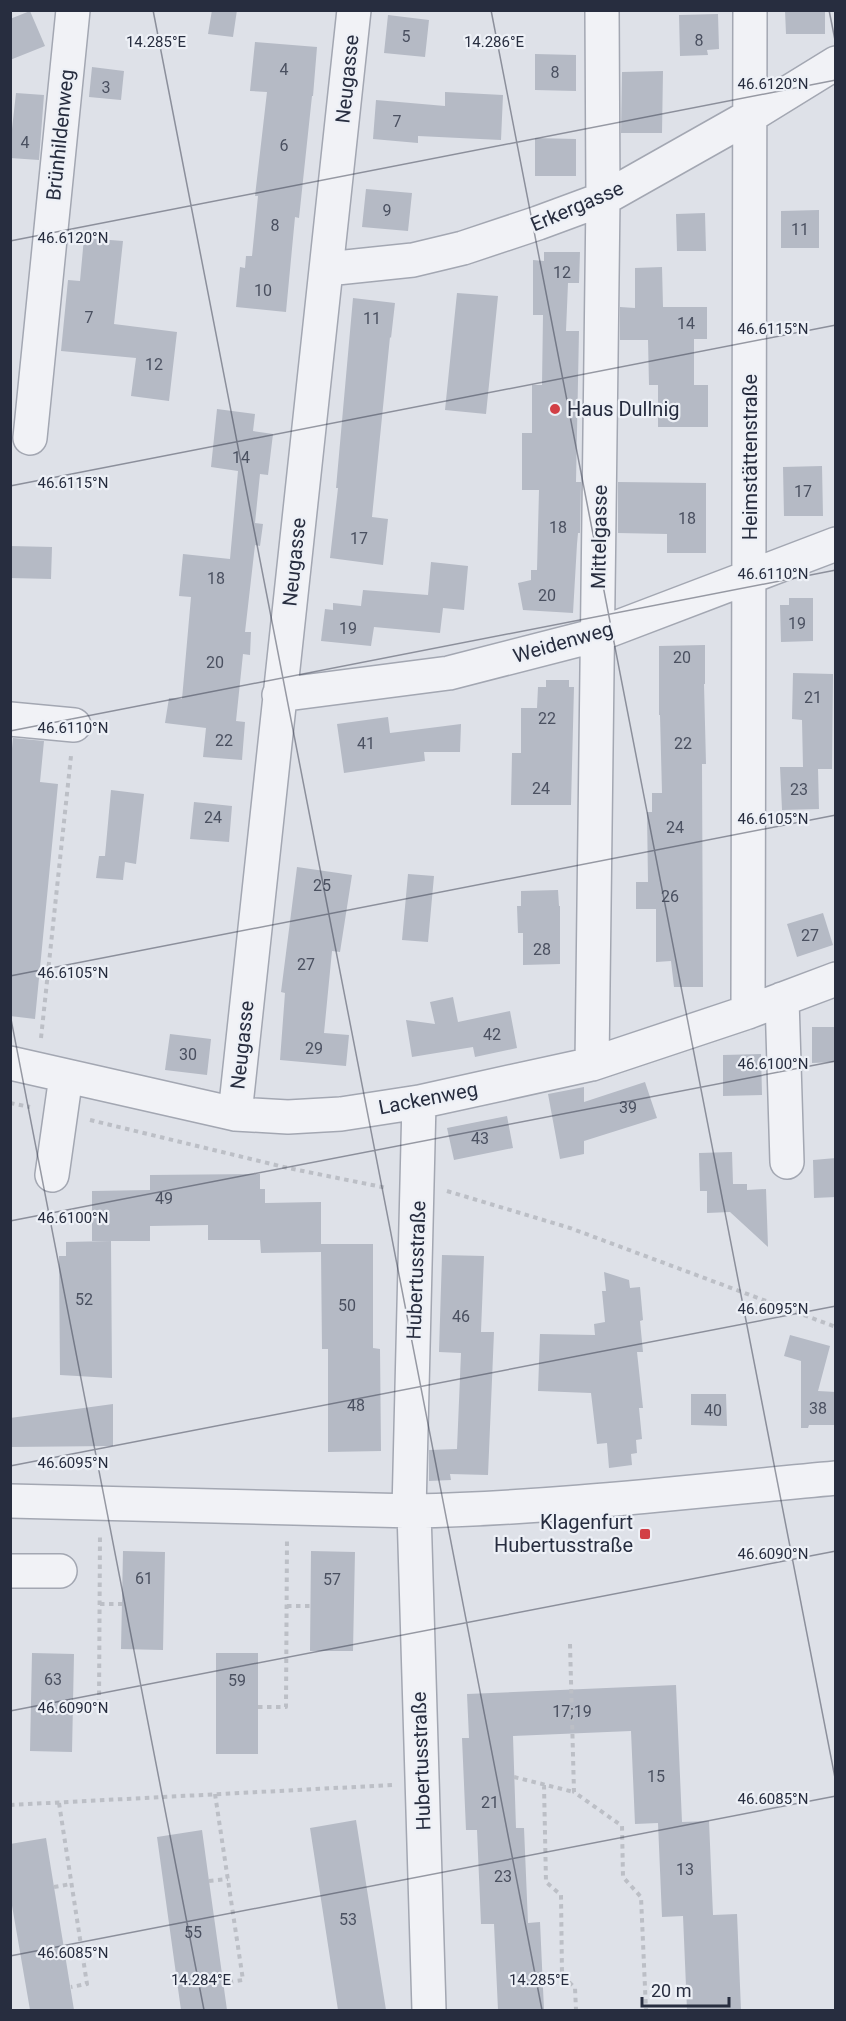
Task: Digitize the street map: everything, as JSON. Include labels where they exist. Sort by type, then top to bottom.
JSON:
[{"type":"street","name":"Brünhildenweg","points":[[30,438],[73,10]]},
{"type":"street","name":"Neugasse","points":[[235,1114],[354,10]]},
{"type":"street","name":"Mittelgasse","points":[[592,1064],[603,199],[602,10]]},
{"type":"street","name":"Heimstättenstraße","points":[[748,1012],[750,10]]},
{"type":"street","name":"Erkergasse","points":[[327,269],[413,260],[463,248],[603,199],[750,116],[836,63]]},
{"type":"street","name":"Weidenweg","points":[[279,695],[449,673],[597,635],[836,544]]},
{"type":"street","points":[[10,719],[74,725]]},
{"type":"street","name":"Lackenweg","points":[[38,1070],[235,1114],[288,1118],[330,1115],[419,1102],[592,1064],[748,1012],[836,979]]},
{"type":"street","points":[[782,999],[787,1162]]},
{"type":"street","points":[[38,1070],[60,1113],[52,1175]]},
{"type":"street","name":"Hubertusstraße","points":[[419,1102],[412,1511],[429,2010]]},
{"type":"street","points":[[10,1501],[412,1511],[566,1503],[836,1478]]},
{"type":"street","points":[[10,1571],[60,1571]]},
{"type":"path","points":[[38,1070],[74,725]]},
{"type":"path","points":[[10,1102],[288,1167],[418,1188],[570,1228],[836,1327]]},
{"type":"path","points":[[73,1704],[99,1705],[101,1502]]},
{"type":"path","points":[[258,1707],[286,1707],[287,1507]]},
{"type":"path","points":[[100,1604],[122,1604]]},
{"type":"path","points":[[287,1606],[310,1606]]},
{"type":"path","points":[[570,1644],[574,1792]]},
{"type":"path","points":[[514,1777],[574,1792],[622,1826],[623,1877],[641,1897],[646,2010]]},
{"type":"path","points":[[10,1805],[421,1783]]},
{"type":"path","points":[[544,1785],[546,1882],[561,1895],[562,1976],[575,1988],[576,2010]]},
{"type":"path","points":[[215,1794],[243,1980],[223,1983]]},
{"type":"path","points":[[59,1803],[87,1984],[71,1987]]},
{"type":"path","points":[[209,1881],[228,1879]]},
{"type":"path","points":[[54,1887],[72,1884]]},
{"type":"building","points":[[212,10],[237,10],[233,37],[208,34]]},
{"type":"building","points":[[785,10],[825,10],[825,34],[786,34]]},
{"type":"building","points":[[30,11],[45,46],[10,60],[10,19]]},
{"type":"building","points":[[718,14],[719,49],[707,50],[708,55],[680,56],[679,15]]},
{"type":"building","points":[[388,15],[429,20],[425,57],[384,53]]},
{"type":"building","points":[[255,42],[317,47],[299,218],[295,217],[286,312],[236,307],[240,267],[245,268],[246,256],[252,256],[258,196],[255,196],[267,92],[250,91]]},
{"type":"building","points":[[535,54],[576,55],[576,91],[535,90]]},
{"type":"building","points":[[92,67],[124,71],[121,100],[89,97]]},
{"type":"building","points":[[663,71],[662,133],[621,133],[622,72]]},
{"type":"building","points":[[445,92],[503,95],[501,140],[418,136],[418,143],[373,139],[376,100],[445,106]]},
{"type":"building","points":[[16,93],[44,95],[39,160],[10,158],[10,129],[12,129]]},
{"type":"building","points":[[535,138],[576,139],[576,176],[535,176]]},
{"type":"building","points":[[366,189],[412,193],[408,231],[362,227]]},
{"type":"building","points":[[819,210],[819,248],[781,248],[781,211]]},
{"type":"building","points":[[705,213],[706,251],[677,251],[676,214]]},
{"type":"building","points":[[84,238],[123,241],[114,324],[177,332],[169,401],[131,396],[136,358],[61,351],[68,280],[80,281]]},
{"type":"building","points":[[544,252],[580,252],[579,283],[568,283],[566,331],[579,331],[576,482],[581,482],[580,533],[578,533],[577,544],[573,613],[523,610],[518,583],[531,580],[531,570],[537,570],[539,490],[522,490],[522,433],[532,433],[532,385],[542,385],[543,315],[533,315],[533,260],[544,261]]},
{"type":"building","points":[[662,267],[663,307],[707,307],[707,339],[694,339],[694,385],[708,385],[708,427],[658,427],[658,385],[649,385],[648,340],[620,340],[620,307],[635,308],[635,268]]},
{"type":"building","points":[[457,293],[498,296],[486,414],[445,410]]},
{"type":"building","points":[[353,298],[395,303],[372,517],[388,519],[383,565],[330,558],[338,488],[336,488]]},
{"type":"building","points":[[217,409],[255,414],[253,431],[273,434],[268,475],[260,474],[255,523],[263,524],[260,546],[255,545],[245,632],[251,632],[250,655],[243,654],[236,721],[245,722],[242,760],[203,757],[206,728],[165,723],[169,698],[182,699],[191,597],[179,596],[183,554],[230,559],[238,471],[211,467]]},
{"type":"building","points":[[822,466],[823,516],[784,516],[783,467]]},
{"type":"building","points":[[618,482],[706,483],[706,553],[667,553],[667,534],[618,533]]},
{"type":"building","points":[[10,546],[52,547],[51,579],[10,578]]},
{"type":"building","points":[[431,562],[468,566],[464,610],[443,608],[440,633],[374,627],[371,646],[321,641],[325,609],[333,610],[333,603],[361,606],[363,590],[428,595]]},
{"type":"building","points":[[789,598],[813,598],[813,641],[781,642],[780,605],[789,605]]},
{"type":"building","points":[[705,645],[706,764],[702,764],[703,987],[674,987],[671,961],[656,962],[656,909],[636,909],[636,882],[648,882],[647,812],[652,812],[652,793],[662,793],[659,646]]},
{"type":"building","points":[[793,673],[833,674],[832,769],[818,769],[819,809],[782,810],[780,767],[803,767],[802,720],[792,719]]},
{"type":"building","points":[[546,680],[569,680],[569,687],[574,687],[571,805],[511,805],[512,753],[521,753],[521,708],[537,708],[538,687],[546,687]]},
{"type":"building","points":[[388,717],[390,733],[461,724],[460,752],[424,752],[425,761],[344,773],[337,724]]},
{"type":"building","points":[[13,738],[44,741],[40,782],[58,784],[35,1019],[10,1016],[10,769]]},
{"type":"building","points":[[111,790],[144,794],[136,864],[125,862],[123,880],[96,878],[99,856],[105,856]]},
{"type":"building","points":[[194,802],[232,806],[229,842],[190,839]]},
{"type":"building","points":[[297,867],[352,875],[340,952],[332,951],[324,1033],[349,1035],[346,1066],[280,1060],[285,993],[281,992]]},
{"type":"building","points":[[408,874],[434,876],[428,942],[402,940]]},
{"type":"building","points":[[558,890],[560,964],[523,965],[523,933],[518,933],[517,906],[521,906],[521,891]]},
{"type":"building","points":[[823,913],[833,945],[797,957],[787,924]]},
{"type":"building","points":[[453,997],[458,1022],[510,1011],[517,1048],[475,1057],[473,1047],[412,1057],[406,1020],[435,1024],[430,1002]]},
{"type":"building","points":[[812,1027],[836,1027],[836,1062],[812,1063]]},
{"type":"building","points":[[170,1034],[211,1039],[207,1075],[165,1070]]},
{"type":"building","points":[[761,1054],[762,1095],[723,1096],[723,1055]]},
{"type":"building","points":[[645,1082],[657,1118],[584,1141],[584,1154],[560,1159],[548,1094],[584,1087],[584,1102]]},
{"type":"building","points":[[507,1116],[513,1148],[454,1160],[447,1128]]},
{"type":"building","points":[[732,1152],[733,1184],[747,1184],[747,1190],[766,1189],[768,1247],[730,1212],[707,1213],[707,1191],[700,1191],[699,1153]]},
{"type":"building","points":[[836,1158],[836,1197],[814,1198],[813,1160]]},
{"type":"building","points":[[260,1174],[260,1189],[265,1189],[265,1203],[321,1202],[321,1244],[373,1244],[373,1348],[380,1349],[381,1451],[328,1452],[328,1349],[322,1349],[321,1252],[261,1253],[260,1240],[208,1240],[208,1225],[150,1226],[150,1241],[92,1241],[92,1191],[150,1190],[150,1175]]},
{"type":"building","points":[[111,1241],[112,1378],[60,1375],[59,1256],[66,1256],[66,1242]]},
{"type":"building","points":[[442,1255],[484,1256],[481,1332],[494,1332],[488,1475],[450,1474],[451,1480],[429,1481],[429,1450],[457,1449],[461,1353],[439,1352]]},
{"type":"building","points":[[604,1272],[629,1280],[630,1288],[640,1287],[643,1320],[640,1321],[643,1352],[637,1352],[643,1408],[639,1408],[642,1439],[636,1440],[637,1453],[631,1454],[632,1465],[609,1468],[607,1443],[597,1444],[591,1393],[538,1391],[540,1334],[595,1335],[594,1324],[605,1322],[602,1291],[606,1291]]},
{"type":"building","points":[[790,1335],[830,1346],[818,1391],[836,1392],[836,1425],[809,1425],[808,1428],[801,1428],[801,1361],[784,1356]]},
{"type":"building","points":[[691,1394],[726,1394],[727,1426],[691,1425]]},
{"type":"building","points":[[113,1404],[113,1446],[10,1447],[10,1418]]},
{"type":"building","points":[[123,1551],[165,1552],[163,1650],[121,1649]]},
{"type":"building","points":[[311,1551],[355,1552],[353,1651],[310,1651]]},
{"type":"building","points":[[32,1653],[74,1654],[72,1752],[30,1751]]},
{"type":"building","points":[[216,1653],[258,1653],[258,1754],[216,1754]]},
{"type":"building","points":[[676,1685],[682,1822],[709,1821],[713,1915],[737,1914],[741,2010],[687,2010],[683,1916],[662,1917],[658,1823],[635,1824],[631,1731],[513,1736],[516,1828],[524,1828],[528,1923],[540,1922],[544,2010],[498,2010],[494,1924],[481,1924],[477,1830],[466,1830],[462,1738],[469,1738],[467,1694]]},
{"type":"building","points":[[356,1820],[386,2010],[338,2010],[310,1828]]},
{"type":"building","points":[[202,1830],[227,2010],[181,2010],[157,1837]]},
{"type":"building","points":[[46,1838],[74,2010],[30,2010],[10,1894],[10,1844]]},
{"type":"place","name":"Haus Dullnig","points":[[555,409]]},
{"type":"place","name":"Klagenfurt Hubertusstraße","points":[[645,1534]]}]
